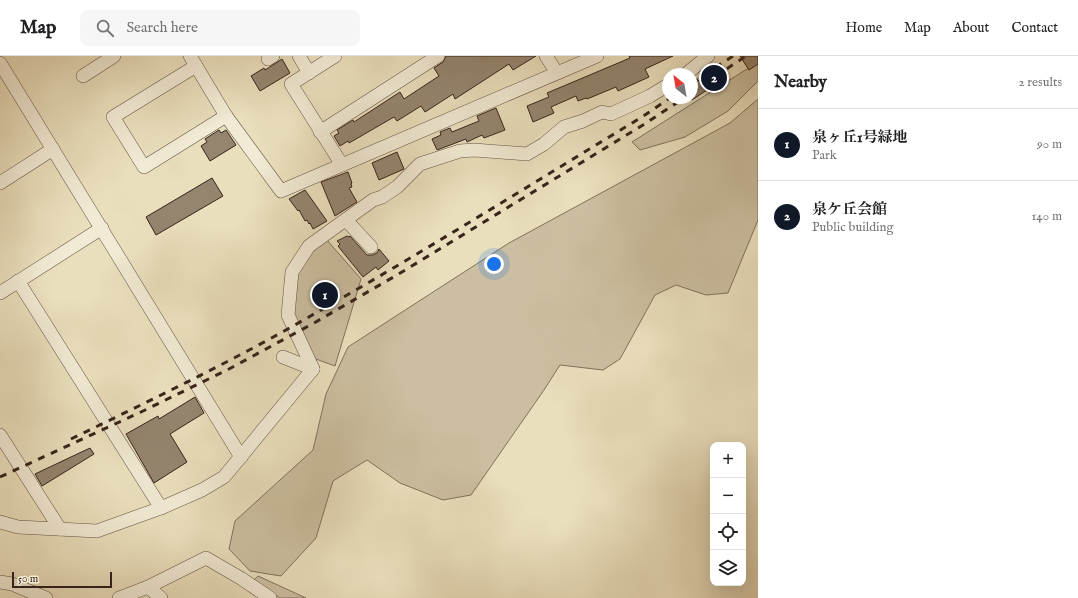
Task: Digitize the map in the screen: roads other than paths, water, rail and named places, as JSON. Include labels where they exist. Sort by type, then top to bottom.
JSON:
[{"type":"street","points":[[83,76],[114,56]]},
{"type":"street","points":[[299,56],[309,73]]},
{"type":"street","points":[[335,56],[291,84],[342,165]]},
{"type":"street","points":[[320,132],[438,56]]},
{"type":"street","points":[[546,56],[557,73]]},
{"type":"street","points":[[226,116],[144,167],[113,117],[193,61],[226,116],[281,191],[597,56]]},
{"type":"street","points":[[693,68],[708,56]]},
{"type":"street","points":[[1,68],[102,228],[241,457]]},
{"type":"street","points":[[313,369],[288,315],[292,272],[310,246],[373,200],[382,197],[397,187],[420,164],[460,151],[474,150],[527,154],[544,144],[564,127],[583,121],[602,112],[611,114],[650,96],[662,89]]},
{"type":"street","points":[[0,183],[53,149]]},
{"type":"street","points":[[346,220],[371,247]]},
{"type":"street","points":[[0,293],[102,228]]},
{"type":"street","points":[[18,281],[161,508]]},
{"type":"street","points":[[283,357],[313,369]]},
{"type":"street","points":[[0,522],[18,527],[97,531],[161,508],[202,490],[224,476],[313,369]]},
{"type":"street","points":[[0,435],[60,529]]},
{"type":"street","points":[[119,598],[148,587],[206,558],[242,579],[270,598]]},
{"type":"street","points":[[0,582],[12,584],[46,598]]},
{"type":"street","points":[[148,587],[161,598]]},
{"type":"railway","points":[[698,79],[733,56]]},
{"type":"railway","points":[[698,88],[746,56]]},
{"type":"railway","points":[[71,439],[224,363],[314,314],[479,217],[662,103]]},
{"type":"railway","points":[[0,477],[141,412],[229,369],[314,323],[397,275],[675,104]]},
{"type":"place","name":"泉ケ丘会館","points":[[714,78]]},
{"type":"place","name":"泉ヶ丘1号緑地","points":[[325,295]]}]
